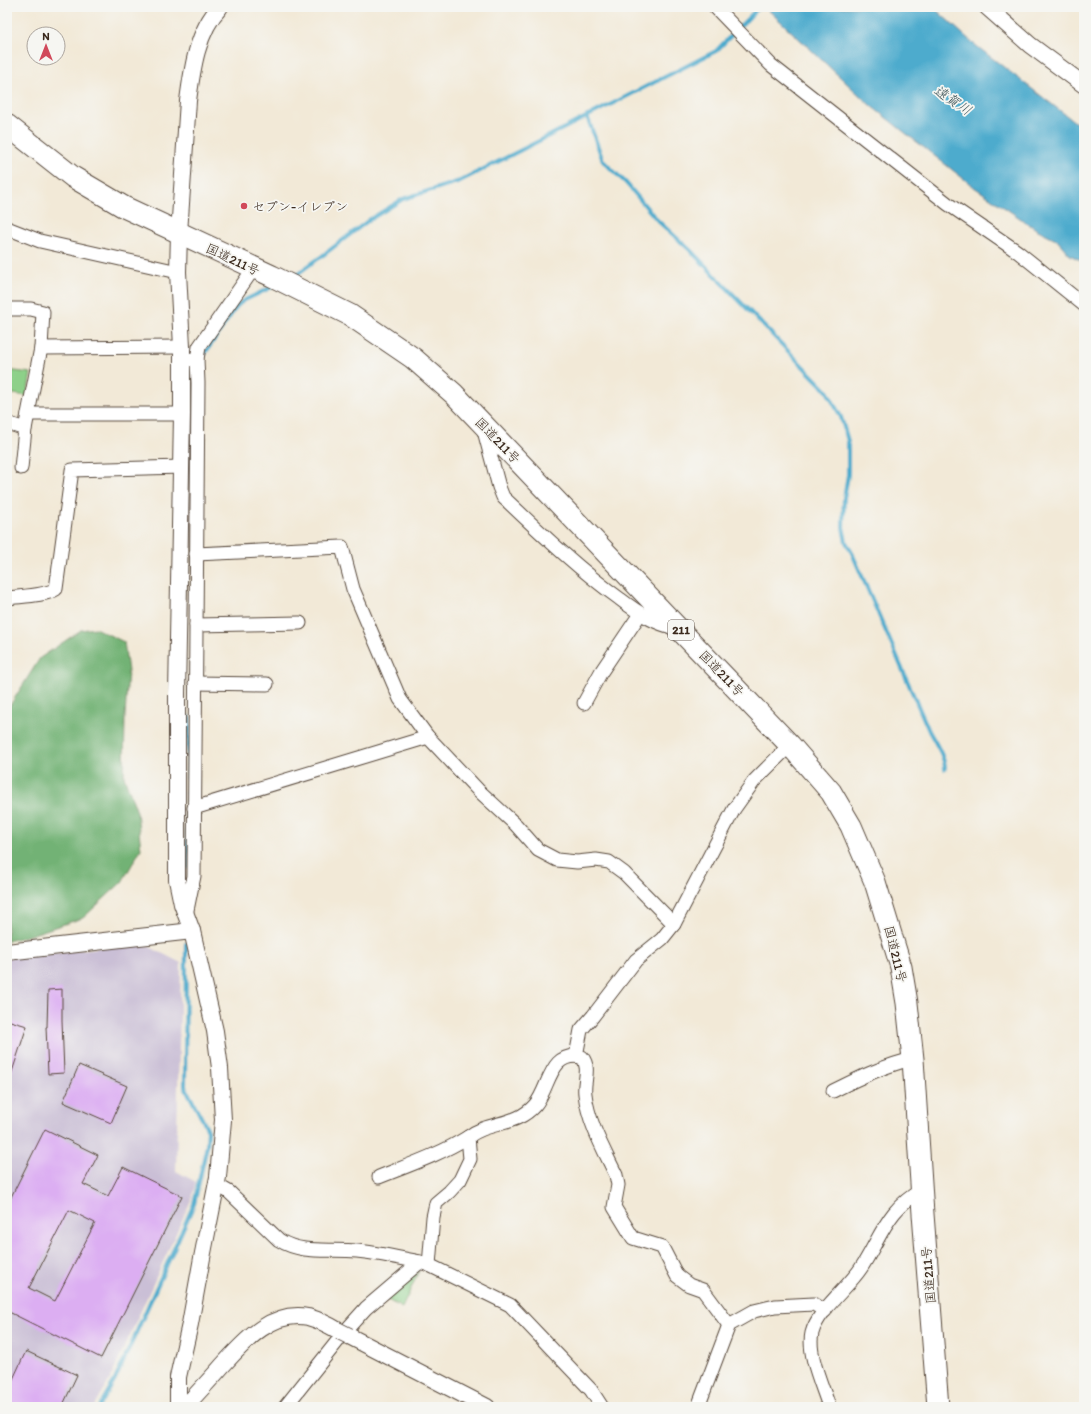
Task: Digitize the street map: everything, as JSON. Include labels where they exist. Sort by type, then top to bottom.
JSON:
[{"type":"highway","name":"国道211号","points":[[7,125],[73,177],[124,207],[350,315],[413,358],[454,394],[482,423],[790,745],[831,792],[851,826],[876,882],[901,967],[908,1003],[914,1059],[923,1214],[938,1407]]},
{"type":"street","points":[[186,915],[194,876],[196,554],[187,355],[178,272],[179,233],[191,81],[195,59],[200,45],[208,25],[220,7]]},
{"type":"street","points":[[715,7],[771,65],[948,204],[1018,252],[1084,305]]},
{"type":"street","points":[[987,7],[1030,45],[1084,85]]},
{"type":"street","points":[[7,228],[40,241],[178,272]]},
{"type":"street","points":[[41,348],[187,355],[199,347],[254,268]]},
{"type":"street","points":[[7,309],[31,309],[43,312],[41,348],[25,429],[21,468]]},
{"type":"street","points":[[178,1407],[178,1377],[190,1324],[217,1185],[222,1147],[223,1120],[216,1031],[192,931],[182,904],[178,880],[177,695],[182,414],[187,355]]},
{"type":"street","points":[[28,414],[182,414]]},
{"type":"street","points":[[7,423],[25,429]]},
{"type":"street","points":[[482,423],[503,497],[563,554],[602,586],[640,614],[664,626],[679,629]]},
{"type":"street","points":[[7,598],[52,592],[56,589],[72,470],[182,468]]},
{"type":"street","points":[[196,554],[342,547],[353,589],[400,699],[428,737],[478,790],[516,825],[538,850],[557,860],[577,862],[596,860],[610,862],[624,873],[674,924]]},
{"type":"street","points":[[584,703],[601,672],[640,614]]},
{"type":"street","points":[[196,625],[300,623]]},
{"type":"street","points":[[195,683],[267,684]]},
{"type":"street","points":[[194,808],[428,737]]},
{"type":"street","points":[[576,1056],[581,1030],[636,960],[662,939],[674,924],[734,809],[754,781],[790,745]]},
{"type":"street","points":[[7,952],[192,931]]},
{"type":"street","points":[[379,1177],[460,1142],[475,1132],[514,1120],[526,1114],[536,1104],[543,1092],[549,1075],[562,1060],[576,1056],[582,1058],[586,1063],[584,1093],[591,1118],[616,1175],[618,1185],[614,1207],[633,1238],[662,1247],[677,1276],[689,1285],[703,1290],[729,1325]]},
{"type":"street","points":[[832,1091],[869,1073],[902,1061],[914,1059]]},
{"type":"street","points":[[285,1407],[348,1328],[362,1313],[424,1263],[436,1203],[460,1180],[470,1159],[468,1137]]},
{"type":"street","points":[[217,1185],[229,1192],[279,1240],[288,1246],[300,1249],[355,1251],[381,1254],[424,1263],[510,1305],[591,1390],[602,1407]]},
{"type":"street","points":[[829,1407],[815,1363],[812,1347],[812,1335],[815,1325],[860,1269],[894,1214],[908,1199],[922,1190]]},
{"type":"street","points":[[698,1407],[729,1325],[754,1311],[774,1306],[814,1304],[825,1311]]},
{"type":"street","points":[[185,1407],[249,1338],[263,1327],[282,1319],[294,1317],[307,1317],[320,1320],[486,1407]]},
{"type":"shaded area","points":[[142,943],[181,963],[176,1171],[196,1182],[191,1200],[110,1379],[94,1407],[7,1407],[7,958]]},
{"type":"green space","points":[[7,370],[31,373],[27,396],[7,393]]},
{"type":"green space","points":[[95,628],[124,642],[128,671],[125,717],[124,776],[137,812],[141,849],[122,882],[83,918],[7,941],[7,710],[40,658],[81,630]]},
{"type":"green space","points":[[419,1271],[402,1308],[384,1298]]},
{"type":"water","name":"遠賀川","points":[[765,7],[933,7],[974,44],[1084,129],[1084,262],[1070,255],[1056,239],[1036,229],[974,187],[871,106]]},
{"type":"building","points":[[62,989],[64,1073],[48,1074],[46,1027],[48,990]]},
{"type":"building","points":[[7,1020],[27,1026],[9,1081],[7,1081]]},
{"type":"building","points":[[79,1065],[127,1086],[111,1123],[63,1102]]},
{"type":"building","points":[[45,1129],[98,1155],[83,1184],[108,1196],[123,1167],[182,1196],[101,1358],[7,1311],[7,1205]],"holes":[[[69,1210],[95,1223],[55,1301],[29,1288]]]},
{"type":"building","points":[[26,1351],[77,1375],[62,1407],[7,1407],[7,1392]]},
{"type":"waterway","points":[[291,277],[322,256],[369,220],[403,199],[460,181],[716,51],[759,7]]},
{"type":"waterway","points":[[587,116],[603,161],[626,183],[658,221],[690,250],[827,391],[841,417],[848,441],[848,475],[844,498],[843,527],[846,542],[929,731],[942,755],[945,769]]},
{"type":"waterway","points":[[203,356],[237,306],[243,301],[276,285]]},
{"type":"waterway","points":[[187,867],[189,717]]},
{"type":"waterway","points":[[99,1407],[115,1380],[194,1204],[207,1145],[208,1130],[185,1087],[186,944]]},
{"type":"place","name":"セブン-イレブン","points":[[244,206]]}]
